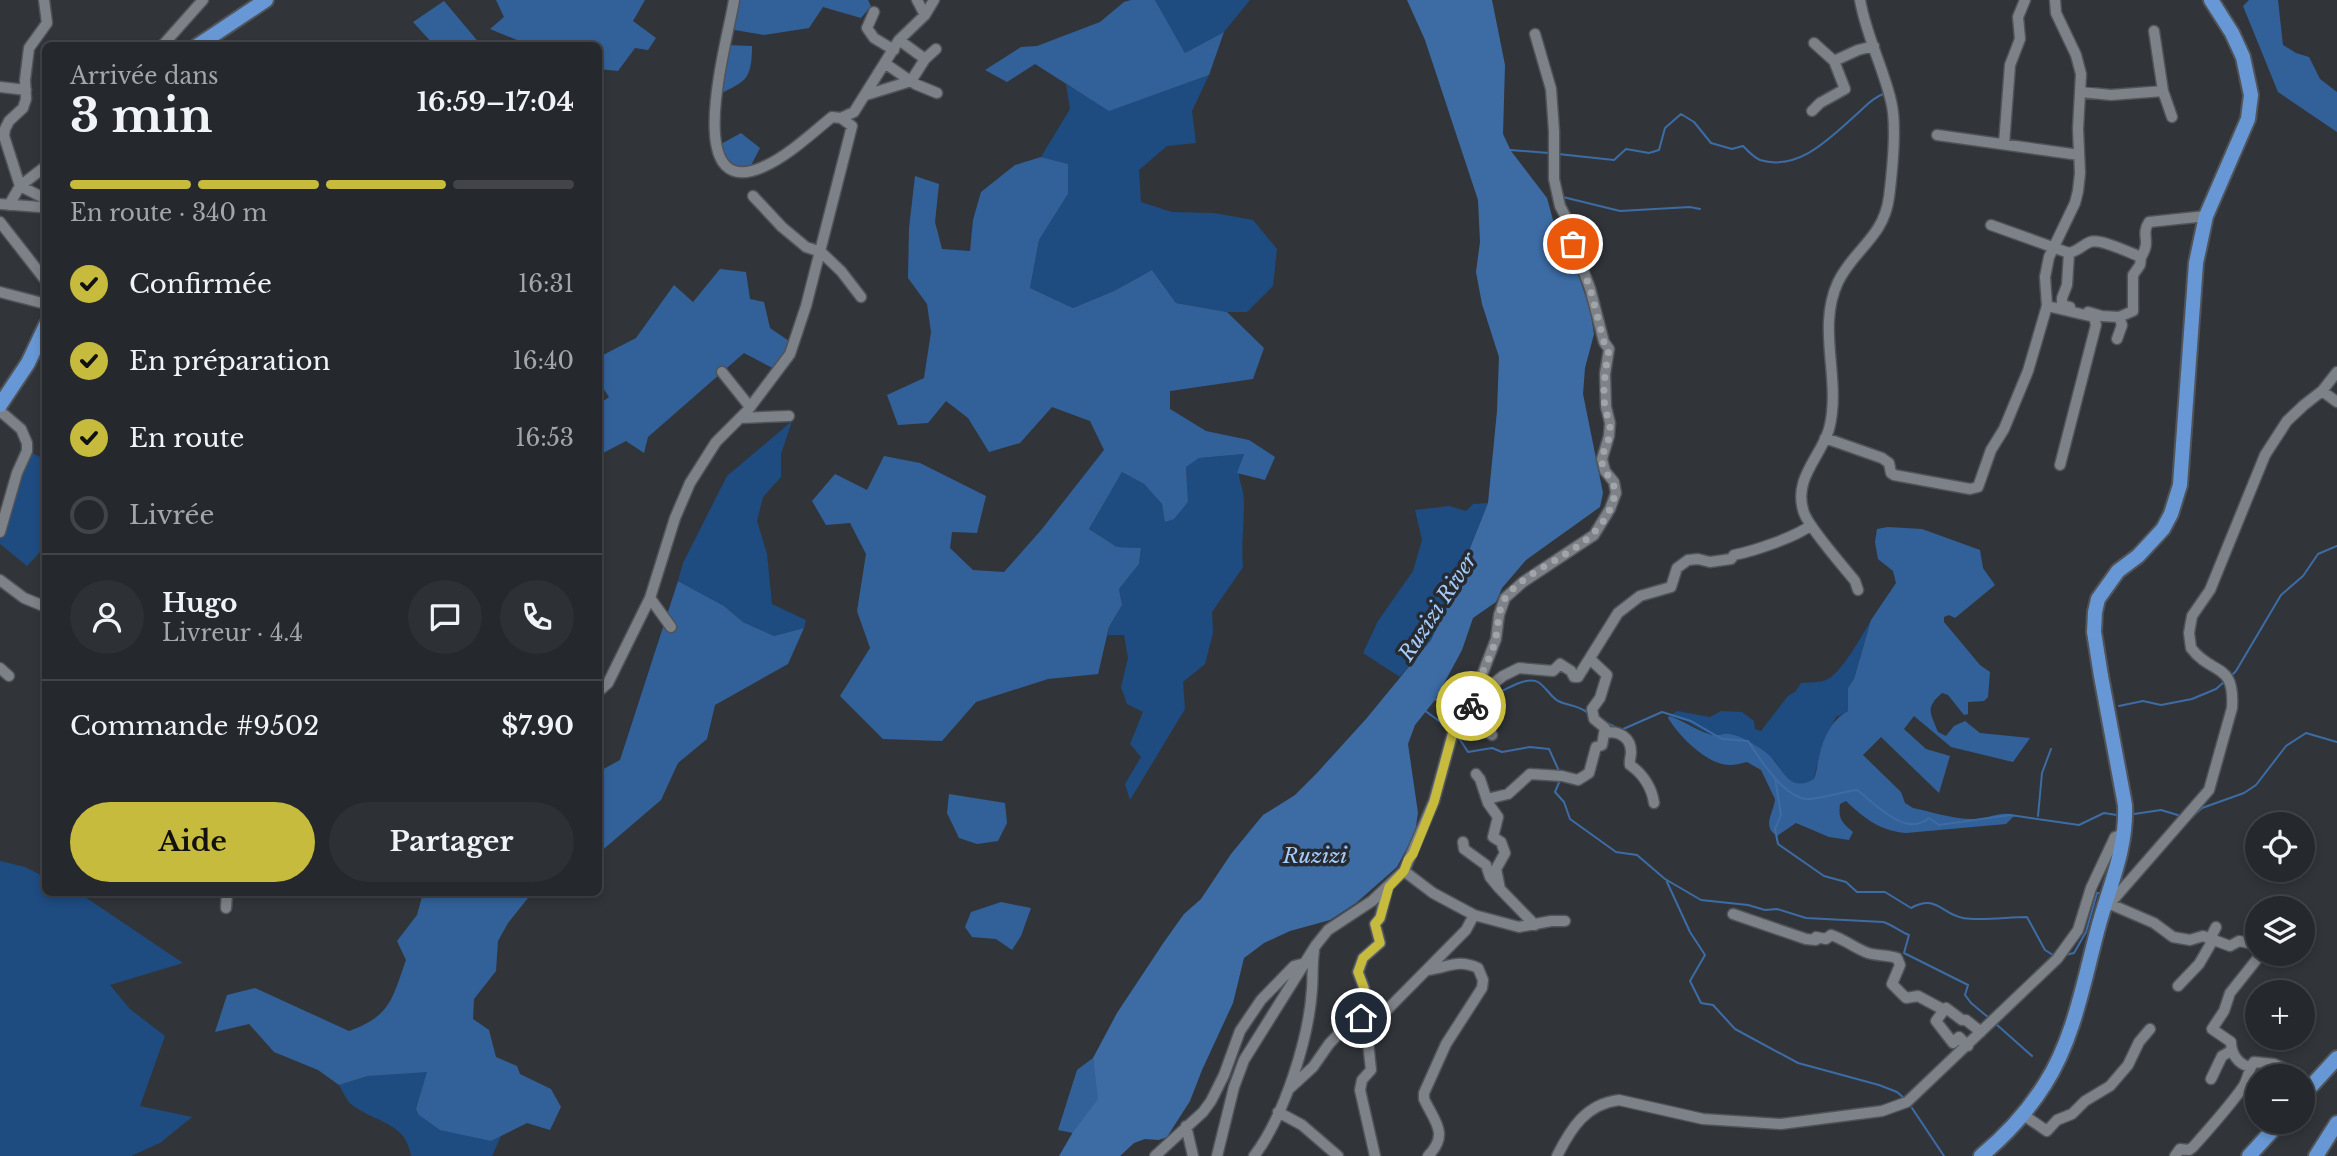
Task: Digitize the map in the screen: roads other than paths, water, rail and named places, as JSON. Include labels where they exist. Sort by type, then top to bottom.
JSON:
[{"type":"highway","points":[[204,42],[266,0]]},
{"type":"highway","points":[[1982,1156],[2022,1114],[2045,1084],[2059,1057],[2123,850],[2125,805],[2099,665],[2094,632],[2095,612],[2098,599],[2118,571],[2138,556],[2163,529],[2180,485],[2196,263],[2206,216],[2248,119],[2251,94],[2243,57],[2232,33],[2211,0]]},
{"type":"highway","points":[[0,405],[27,363],[42,333]]},
{"type":"highway","points":[[2315,1075],[2337,1058]]},
{"type":"highway","points":[[2316,1156],[2337,1123]]},
{"type":"highway","points":[[2249,1156],[2269,1134]]},
{"type":"street","points":[[42,200],[20,186],[4,136],[9,121],[23,108],[26,99],[29,48],[47,23],[44,0]]},
{"type":"street","points":[[166,42],[203,0]]},
{"type":"street","points":[[602,688],[608,682],[650,598],[675,518],[690,483],[716,442],[750,407],[790,354],[821,252],[852,126],[841,118],[832,117],[760,168],[744,171],[727,167],[716,149],[713,132],[714,105],[734,0]]},
{"type":"street","points":[[917,0],[925,15]]},
{"type":"street","points":[[841,118],[854,112],[899,40],[925,15],[934,0]]},
{"type":"street","points":[[1858,590],[1855,581],[1804,514],[1802,502],[1809,466],[1825,438],[1831,410],[1828,336],[1831,301],[1838,281],[1882,224],[1889,198],[1894,117],[1860,0]]},
{"type":"street","points":[[2004,144],[2010,65],[2020,39],[2018,17],[2025,0]]},
{"type":"street","points":[[1825,438],[1882,458],[1889,463],[1894,475],[1974,489],[1978,487],[1991,450],[2014,408],[2028,370],[2047,306],[2045,277],[2049,257],[2075,203],[2080,180],[2078,129],[2081,74],[2076,55],[2056,13],[2055,0]]},
{"type":"street","points":[[874,12],[867,28],[869,33],[894,50]]},
{"type":"street","points":[[2154,31],[2163,91],[2172,117]]},
{"type":"street","points":[[1217,1156],[1234,1087],[1244,1060],[1316,945],[1328,930],[1364,908],[1404,871],[1434,802],[1453,732],[1470,708],[1496,639],[1499,615],[1505,598],[1523,582],[1594,535],[1610,509],[1616,493],[1614,482],[1605,471],[1602,459],[1610,423],[1605,407],[1605,374],[1609,349],[1604,342],[1590,288],[1573,244],[1570,225],[1560,206],[1554,179],[1551,89],[1539,56],[1535,34]]},
{"type":"street","points":[[899,40],[925,59]]},
{"type":"street","points":[[1812,111],[1820,103],[1845,89],[1834,61],[1814,43]]},
{"type":"street","points":[[1834,61],[1874,46]]},
{"type":"street","points":[[866,96],[911,81],[925,59],[936,49]]},
{"type":"street","points":[[886,64],[920,88],[937,93]]},
{"type":"street","points":[[0,88],[26,90]]},
{"type":"street","points":[[2081,92],[2111,95],[2163,91]]},
{"type":"street","points":[[1937,135],[1961,136],[2079,155]]},
{"type":"street","points":[[4,205],[20,186],[42,169]]},
{"type":"street","points":[[753,196],[782,227],[806,247],[821,252],[841,271],[861,297]]},
{"type":"street","points":[[4,205],[42,205]]},
{"type":"street","points":[[2069,253],[2067,285],[2062,304],[2102,316],[2119,317],[2133,311],[2133,275],[2147,248],[2145,228],[2149,222],[2206,216]]},
{"type":"street","points":[[0,222],[42,276]]},
{"type":"street","points":[[1991,225],[2069,253],[2095,240],[2141,257]]},
{"type":"street","points":[[0,292],[42,303]]},
{"type":"street","points":[[2047,306],[2094,317],[2096,325],[2060,465]]},
{"type":"street","points":[[2118,340],[2122,325],[2119,317]]},
{"type":"street","points":[[722,372],[750,407]]},
{"type":"street","points":[[2245,942],[2239,941],[2230,946],[2203,936],[2190,940],[2173,937],[2154,923],[2106,908],[2209,790],[2232,708],[2228,677],[2204,661],[2191,648],[2189,624],[2192,615],[2210,590],[2265,455],[2287,421],[2322,391],[2337,372]]},
{"type":"street","points":[[2322,391],[2337,402]]},
{"type":"street","points":[[0,411],[21,429],[27,443],[27,451],[17,472],[0,532]]},
{"type":"street","points":[[740,418],[789,416]]},
{"type":"street","points":[[1477,688],[1484,691],[1518,668],[1553,671],[1560,664],[1572,671],[1574,677],[1578,677],[1618,613],[1640,596],[1671,587],[1677,568],[1688,561],[1698,559],[1710,562],[1731,559],[1734,555],[1801,533],[1811,525]]},
{"type":"street","points":[[0,580],[24,598],[42,605]]},
{"type":"street","points":[[650,598],[671,627]]},
{"type":"street","points":[[1487,799],[1508,794],[1530,774],[1578,780],[1589,774],[1596,747],[1602,745],[1606,733],[1605,728],[1594,719],[1592,709],[1600,698],[1607,675],[1590,659]]},
{"type":"street","points":[[0,668],[9,676]]},
{"type":"street","points":[[1470,708],[1492,735]]},
{"type":"street","points":[[1606,733],[1621,734],[1626,738],[1631,751],[1630,765],[1637,770],[1652,792],[1654,803]]},
{"type":"street","points":[[1475,774],[1480,779],[1488,803],[1498,817],[1493,836],[1502,842],[1505,853],[1496,869],[1500,888]]},
{"type":"street","points":[[1557,1156],[1578,1119],[1608,1101],[1619,1100],[1703,1119],[1781,1124],[1882,1111],[1907,1102],[2057,960],[2078,930],[2091,888],[2115,837],[2124,834]]},
{"type":"street","points":[[1463,842],[1464,849],[1486,865],[1490,877],[1535,925]]},
{"type":"street","points":[[1404,871],[1433,893],[1474,915],[1519,927],[1565,921]]},
{"type":"street","points":[[1375,1156],[1360,1090],[1362,1080],[1371,1070],[1368,1042],[1362,1024],[1364,988],[1358,972],[1363,958],[1380,943],[1375,924],[1380,918],[1389,887]]},
{"type":"street","points":[[226,908],[227,896]]},
{"type":"street","points":[[1733,914],[1806,939],[1826,939],[1831,935],[1866,952],[1898,958],[1900,965],[1892,984],[1906,998],[1918,996],[1944,1010],[1946,1008],[1982,1032]]},
{"type":"street","points":[[1289,1089],[1313,1067],[1329,1044],[1351,1021],[1362,1024],[1376,1021],[1466,929],[1474,915]]},
{"type":"street","points":[[2178,986],[2199,964],[2216,927]]},
{"type":"street","points":[[1254,1156],[1267,1138],[1289,1089],[1310,1002],[1316,945]]},
{"type":"street","points":[[1428,970],[1448,967],[1456,962],[1469,964],[1478,968],[1483,979],[1482,988],[1446,1044],[1424,1094],[1439,1128],[1440,1139],[1428,1156]]},
{"type":"street","points":[[1156,1156],[1203,1112],[1211,1101],[1240,1031],[1261,1000],[1294,966],[1305,963]]},
{"type":"street","points":[[2245,1064],[2231,1051],[2231,1042],[2212,1029],[2224,1011],[2230,993],[2251,966]]},
{"type":"street","points":[[1944,1010],[1936,1021],[1953,1043],[1959,1037],[1968,1046]]},
{"type":"street","points":[[2022,1114],[2047,1131],[2056,1121],[2072,1114],[2085,1101],[2110,1086],[2128,1065],[2139,1042],[2150,1029]]},
{"type":"street","points":[[2211,1079],[2222,1056],[2231,1051]]},
{"type":"street","points":[[2252,1064],[2271,1064]]},
{"type":"street","points":[[2175,1156],[2180,1149],[2189,1150],[2193,1147],[2245,1084]]},
{"type":"street","points":[[1278,1111],[1302,1125],[1338,1156]]},
{"type":"street","points":[[1186,1126],[1193,1156]]},
{"type":"water","name":"Ruzizi","points":[[1407,0],[1492,0],[1505,65],[1503,134],[1511,151],[1547,198],[1556,231],[1576,268],[1590,309],[1594,334],[1585,368],[1583,394],[1603,493],[1600,507],[1526,560],[1502,588],[1496,602],[1473,618],[1462,650],[1435,700],[1415,725],[1408,744],[1418,813],[1415,833],[1397,867],[1356,903],[1330,920],[1290,931],[1264,943],[1244,958],[1233,1003],[1190,1101],[1167,1137],[1134,1143],[1120,1156],[1059,1156],[1098,1099],[1093,1058],[1117,1013],[1184,914],[1201,899],[1231,854],[1263,815],[1295,795],[1316,774],[1366,719],[1431,640],[1488,503],[1499,357],[1482,304],[1476,272],[1480,242],[1478,200],[1425,40]]},
{"type":"waterway","points":[[1558,154],[1614,160],[1626,149],[1649,153],[1659,150],[1665,128],[1681,114],[1694,122],[1711,143],[1732,149],[1743,146],[1760,160],[1788,161],[1814,150],[1872,100],[1883,94]]},
{"type":"waterway","points":[[1510,150],[1549,153]]},
{"type":"waterway","points":[[1563,197],[1620,211],[1690,207],[1700,209]]},
{"type":"waterway","points":[[2232,675],[2281,595],[2303,576],[2318,554],[2337,546]]},
{"type":"waterway","points":[[1477,704],[1516,684],[1532,680],[1541,684],[1558,701],[1588,713]]},
{"type":"waterway","points":[[2119,706],[2143,701],[2161,705],[2192,699],[2216,689],[2225,681]]},
{"type":"waterway","points":[[1434,699],[1465,707]]},
{"type":"waterway","points":[[1424,710],[1450,729]]},
{"type":"waterway","points":[[1605,722],[1621,730],[1662,712],[1691,721],[1722,739],[1748,741],[1782,786],[1800,798],[1809,799],[1857,790],[1891,817],[1910,824],[1929,818],[1939,825],[2010,815],[2079,825],[2104,813],[2117,815]]},
{"type":"waterway","points":[[2190,819],[2202,808],[2244,793],[2256,785],[2286,746],[2306,733],[2337,742]]},
{"type":"waterway","points":[[1457,735],[1468,752],[1492,748],[1502,752],[1530,747],[1549,749],[1559,771]]},
{"type":"waterway","points":[[2038,816],[2042,773],[2051,749]]},
{"type":"waterway","points":[[1775,778],[1781,815],[1775,829],[1778,844],[1824,876],[1846,882],[1857,892],[1885,892],[1911,908],[1920,904],[1933,904],[1956,916],[1970,919],[2027,917],[2045,950],[2053,955]]},
{"type":"waterway","points":[[1560,780],[1555,792],[1564,802],[1570,819],[1616,852],[1637,855],[1665,879],[1701,900],[1748,905],[1765,910],[1777,909],[1806,918],[1887,923],[1909,935],[1904,953],[1968,985],[1965,995],[1989,1018]]},
{"type":"waterway","points":[[2134,814],[2161,810],[2181,816]]},
{"type":"waterway","points":[[1667,882],[1690,932],[1705,955],[1690,981],[1701,1003],[1713,1005],[1735,1029],[1798,1063],[1879,1085],[1904,1098]]},
{"type":"waterway","points":[[2065,955],[2074,953],[2086,932],[2099,893]]},
{"type":"waterway","points":[[1996,1024],[2032,1056]]},
{"type":"waterway","points":[[1912,1108],[1944,1156]]},
{"type":"water label","name":"Ruzizi River","points":[[1438,607]]}]
